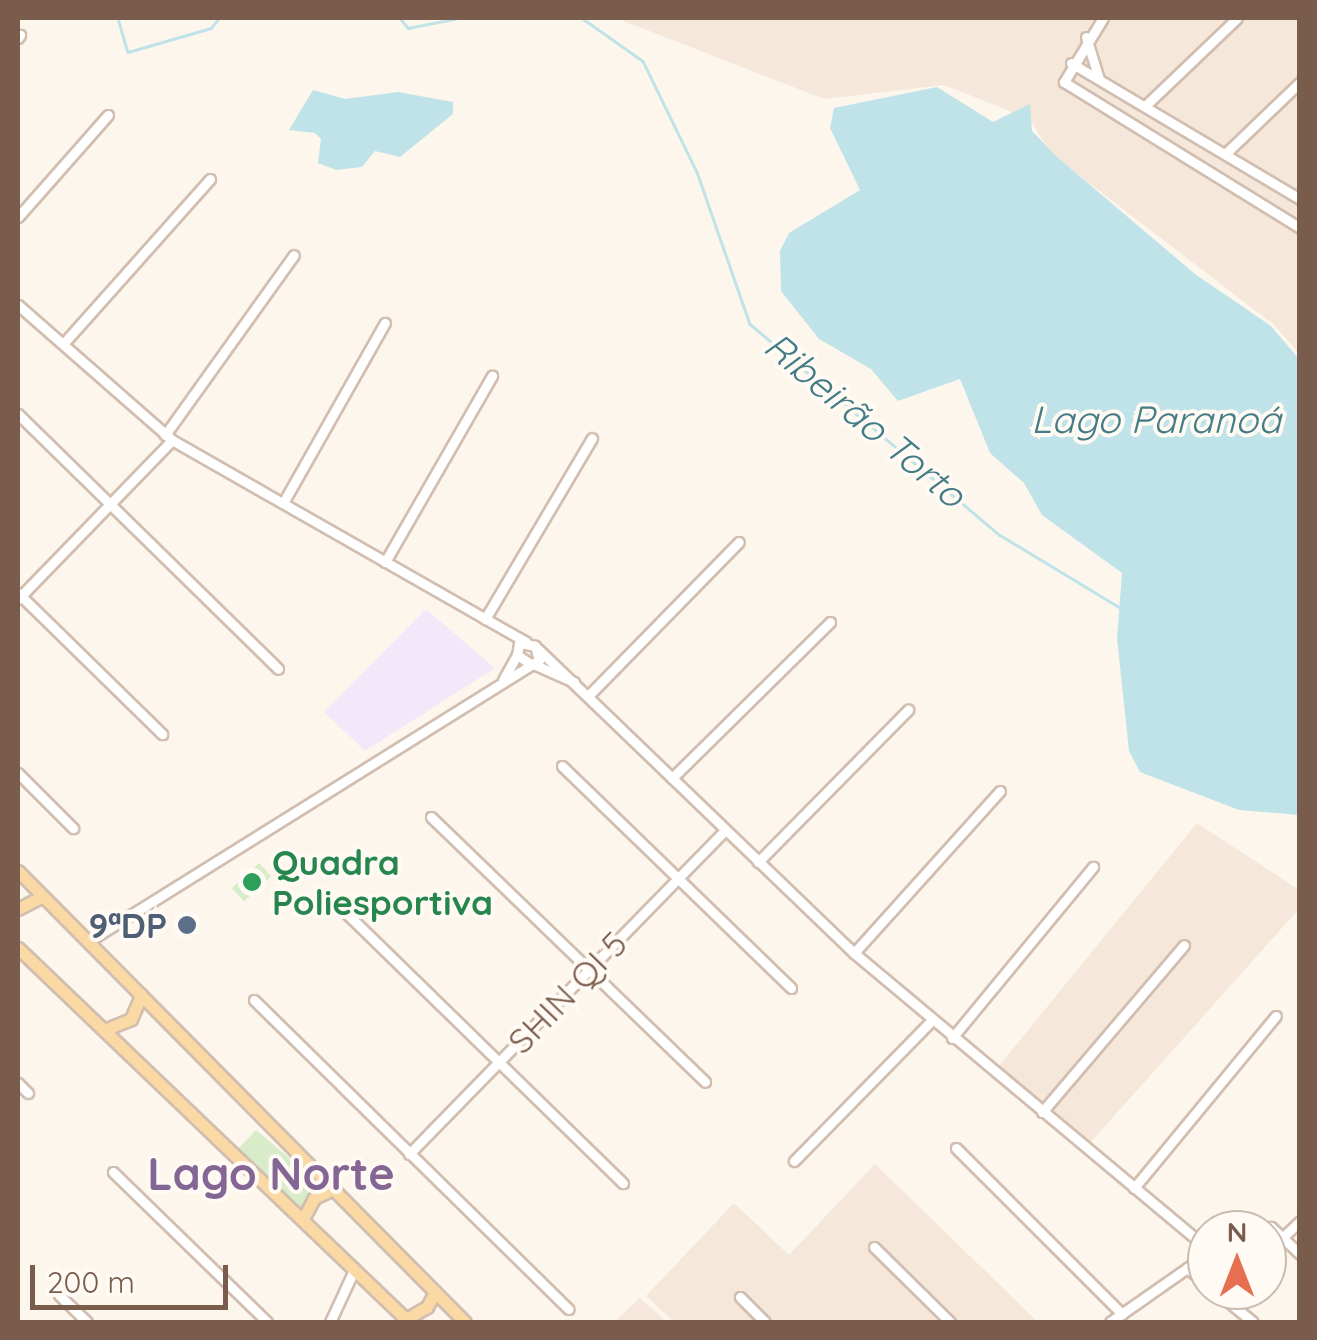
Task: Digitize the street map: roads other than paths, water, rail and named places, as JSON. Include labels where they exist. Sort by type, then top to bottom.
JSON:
[{"type":"main road","points":[[18,871],[465,1322]]},
{"type":"main road","points":[[18,910],[42,896]]},
{"type":"main road","points":[[18,948],[303,1220],[352,1277],[365,1281],[408,1321],[427,1308],[435,1292]]},
{"type":"main road","points":[[104,1030],[131,1019],[141,995]]},
{"type":"main road","points":[[303,1220],[314,1198],[332,1189]]},
{"type":"street","points":[[1103,18],[1071,63],[1066,85],[1300,228]]},
{"type":"street","points":[[1145,106],[1237,18]]},
{"type":"street","points":[[1086,37],[1099,80]]},
{"type":"street","points":[[1071,63],[1300,199]]},
{"type":"street","points":[[1225,154],[1300,82]]},
{"type":"street","points":[[18,216],[108,114]]},
{"type":"street","points":[[1181,155],[1190,133]]},
{"type":"street","points":[[63,344],[210,179]]},
{"type":"street","points":[[162,734],[18,596],[168,438],[294,255]]},
{"type":"street","points":[[18,304],[168,438],[490,622],[520,647],[532,664],[576,683]]},
{"type":"street","points":[[282,503],[385,323]]},
{"type":"street","points":[[385,562],[492,376]]},
{"type":"street","points":[[18,414],[278,668]]},
{"type":"street","points":[[490,622],[592,438]]},
{"type":"street","points":[[588,696],[738,542]]},
{"type":"street","points":[[672,778],[830,622]]},
{"type":"street","points":[[520,647],[538,649],[854,954],[1187,1234]]},
{"type":"street","points":[[502,683],[520,647]]},
{"type":"street","points":[[93,944],[532,664],[541,657],[538,649]]},
{"type":"street","points":[[758,862],[908,710]]},
{"type":"street","points":[[562,766],[791,988]]},
{"type":"street","points":[[18,773],[73,828]]},
{"type":"street","points":[[854,954],[1000,791]]},
{"type":"street","points":[[431,817],[704,1082]]},
{"type":"street","name":"SHIN QI 5","points":[[410,1154],[725,830]]},
{"type":"street","points":[[952,1038],[1093,867]]},
{"type":"street","points":[[341,908],[623,1184]]},
{"type":"street","points":[[1042,1112],[1184,945]]},
{"type":"street","points":[[254,1000],[568,1309]]},
{"type":"street","points":[[1134,1188],[1276,1016]]},
{"type":"street","points":[[794,1162],[931,1021]]},
{"type":"street","points":[[18,1083],[28,1093]]},
{"type":"street","points":[[956,1148],[1122,1314]]},
{"type":"street","points":[[112,1172],[267,1322]]},
{"type":"street","points":[[874,1246],[950,1322]]},
{"type":"street","points":[[1110,1322],[1187,1269]]},
{"type":"street","points":[[330,1322],[352,1277]]},
{"type":"street","points":[[59,1295],[86,1322]]},
{"type":"street","points":[[740,1297],[766,1322]]},
{"type":"water","name":"Lago Paranoá","points":[[937,87],[993,122],[1030,104],[1032,131],[1057,157],[1195,274],[1271,326],[1299,359],[1299,815],[1239,810],[1140,772],[1129,751],[1117,638],[1122,573],[1042,515],[1024,483],[990,453],[960,379],[898,401],[871,369],[819,339],[781,291],[780,251],[789,233],[860,190],[830,128],[834,108]]},
{"type":"water","points":[[313,90],[345,99],[398,92],[453,102],[453,114],[400,157],[375,151],[362,167],[336,170],[318,163],[321,139],[315,133],[289,130]]},
{"type":"waterway","name":"Ribeirão Torto","points":[[118,18],[128,52],[211,28],[219,18]]},
{"type":"waterway","name":"Ribeirão Torto","points":[[400,18],[408,28],[459,18]]},
{"type":"waterway","name":"Ribeirão Torto","points":[[582,18],[643,61],[697,172],[750,324],[1000,535],[1122,609]]},
{"type":"place","name":"Quadra Poliesportiva","points":[[252,882]]},
{"type":"place","name":"9ªDP","points":[[187,925]]},
{"type":"district","name":"Lago Norte","points":[[271,1174]]}]
